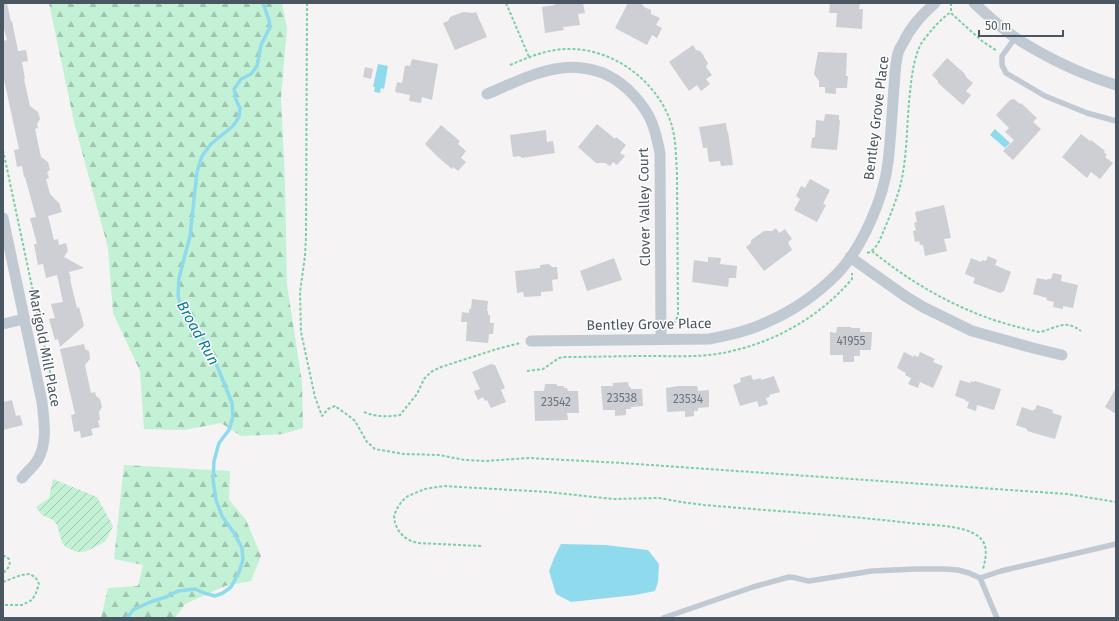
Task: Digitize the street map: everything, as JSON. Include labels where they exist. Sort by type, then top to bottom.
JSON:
[{"type":"street","name":"Bentley Grove Place","points":[[531,341],[709,339],[737,333],[766,323],[787,312],[820,290],[854,260],[880,197],[885,181],[888,163],[894,78],[898,53],[909,31],[923,14],[935,3]]},
{"type":"street","points":[[974,3],[1015,38],[1075,70],[1116,85]]},
{"type":"street","name":"Clover Valley Court","points":[[487,94],[544,72],[563,67],[590,69],[607,74],[623,85],[644,109],[652,122],[656,133],[660,153],[666,339]]},
{"type":"street","name":"Marigold Mill Place","points":[[3,218],[42,402],[44,425],[42,446],[37,460],[22,478]]},
{"type":"street","points":[[854,260],[899,293],[917,304],[972,331],[1062,355]]},
{"type":"street","points":[[3,324],[24,319]]},
{"type":"lane","points":[[1015,38],[1002,56],[1002,65],[1006,73],[1039,92],[1087,113],[1116,121]]},
{"type":"lane","points":[[980,578],[1001,571],[1116,544]]},
{"type":"lane","points":[[663,618],[753,587],[789,577],[809,581],[872,571],[945,569],[969,573],[980,578],[997,618]]},
{"type":"path","points":[[308,3],[306,237],[300,292],[301,332],[315,397],[322,416],[328,409],[335,406],[355,421],[367,442],[375,449],[404,454],[439,456],[465,460],[485,461],[529,458],[622,463],[1067,494],[1116,502]]},
{"type":"path","points":[[506,3],[529,57]]},
{"type":"path","points":[[951,3],[951,12],[960,22],[1002,56]]},
{"type":"path","points":[[527,371],[543,369],[559,358],[565,357],[705,355],[731,352],[752,346],[788,331],[824,307],[852,279],[854,260],[864,253],[872,251],[877,245],[892,212],[899,192],[903,173],[913,64],[920,46],[928,34],[951,12]]},
{"type":"path","points":[[510,65],[549,51],[569,49],[588,51],[607,56],[624,64],[638,74],[661,101],[668,113],[672,125],[677,174],[678,315],[676,320],[670,326],[666,339],[670,356]]},
{"type":"path","points":[[3,150],[56,400],[42,402]]},
{"type":"path","points":[[872,251],[917,284],[950,302],[973,312],[1000,322],[1039,332],[1066,324],[1074,326],[1081,331]]},
{"type":"path","points":[[364,412],[372,416],[400,415],[417,394],[424,379],[431,372],[441,367],[497,349],[531,341]]},
{"type":"path","points":[[481,546],[418,543],[411,541],[404,537],[398,530],[394,515],[402,501],[408,496],[425,489],[443,486],[540,492],[613,500],[659,498],[712,506],[957,528],[973,533],[979,538],[986,548],[986,558],[980,578]]},
{"type":"path","points":[[3,557],[5,556],[9,559],[10,563],[8,569],[3,572]]},
{"type":"path","points":[[3,582],[21,575],[30,574],[36,578],[39,584],[36,594],[32,600],[22,605],[3,605]]},
{"type":"green space","points":[[49,3],[282,3],[287,28],[281,98],[285,182],[287,285],[302,382],[303,428],[283,434],[241,436],[221,423],[184,430],[144,429],[140,371],[113,313],[108,248],[74,122]]},
{"type":"green space","points":[[124,465],[230,471],[229,500],[246,520],[261,556],[251,581],[225,586],[185,604],[175,618],[101,618],[108,588],[138,586],[143,565],[114,559]]},
{"type":"green space","points":[[53,479],[97,497],[113,526],[106,541],[87,551],[80,552],[66,547],[62,543],[57,525],[53,520],[42,515],[36,507],[49,498]]},
{"type":"water","points":[[378,64],[388,66],[384,89],[381,88],[380,93],[374,92],[375,87],[373,87]]},
{"type":"water","points":[[995,129],[1010,143],[1005,148],[990,135]]},
{"type":"water","points":[[561,544],[605,545],[648,550],[659,564],[658,582],[655,591],[635,595],[571,602],[556,594],[549,571]]},
{"type":"building","points":[[3,3],[7,3],[18,51],[26,50],[28,61],[22,62],[24,79],[30,106],[38,112],[40,119],[37,124],[38,128],[35,129],[41,157],[48,162],[50,170],[47,172],[49,178],[46,179],[50,194],[59,203],[62,212],[48,216],[54,240],[58,239],[59,245],[66,243],[68,251],[64,257],[84,268],[69,272],[77,308],[79,307],[84,326],[60,347],[58,339],[55,340],[49,319],[55,318],[51,304],[63,302],[57,275],[46,278],[43,264],[38,265],[34,244],[37,244],[30,218],[36,217],[22,166],[17,167],[14,150],[19,149],[3,75],[3,41],[7,40],[3,25]]},
{"type":"building","points":[[554,3],[583,3],[585,13],[578,14],[580,25],[563,27],[564,30],[545,33],[542,7],[555,5]]},
{"type":"building","points":[[628,3],[639,3],[651,10],[651,14],[660,18],[656,25],[662,28],[657,38],[652,35],[647,45],[615,28]]},
{"type":"building","points":[[830,3],[860,3],[859,9],[863,9],[862,29],[836,27],[837,13],[829,13]]},
{"type":"building","points":[[463,12],[476,12],[487,37],[455,50],[443,23],[448,21],[450,17]]},
{"type":"building","points":[[693,45],[696,50],[700,51],[704,56],[708,63],[706,67],[712,75],[706,79],[710,84],[701,91],[697,85],[689,91],[669,62]]},
{"type":"building","points":[[818,52],[847,53],[847,88],[836,88],[836,94],[825,93],[825,87],[819,87],[819,81],[814,74]]},
{"type":"building","points":[[947,58],[973,83],[966,91],[971,95],[963,105],[938,83],[932,75]]},
{"type":"building","points":[[412,59],[438,64],[432,100],[422,97],[421,103],[409,101],[410,95],[395,92],[397,82],[402,83],[405,66],[410,66]]},
{"type":"building","points":[[365,67],[373,69],[371,79],[363,77]]},
{"type":"building","points":[[1014,99],[1020,104],[1021,103],[1037,118],[1033,122],[1041,129],[1013,160],[1003,151],[1014,140],[1005,132],[1009,128],[996,115],[1010,100]]},
{"type":"building","points":[[825,114],[839,115],[840,121],[837,150],[811,148],[812,138],[815,137],[816,120],[824,121]]},
{"type":"building","points":[[726,123],[733,165],[721,166],[720,161],[709,162],[707,148],[703,148],[699,127]]},
{"type":"building","points":[[597,124],[615,139],[616,137],[626,145],[620,153],[625,156],[617,165],[613,162],[610,166],[605,163],[596,163],[578,147]]},
{"type":"building","points":[[441,125],[460,141],[458,144],[466,151],[461,158],[466,162],[458,171],[453,167],[452,169],[425,144]]},
{"type":"building","points":[[546,130],[547,142],[553,141],[555,153],[522,158],[520,156],[513,157],[510,135]]},
{"type":"building","points":[[1081,134],[1105,151],[1104,152],[1107,155],[1105,157],[1113,163],[1100,179],[1091,172],[1087,178],[1062,157]]},
{"type":"building","points":[[810,179],[830,190],[823,204],[826,205],[817,222],[794,210],[800,199],[796,196],[801,186],[805,188]]},
{"type":"building","points":[[944,205],[951,238],[944,239],[947,251],[925,256],[923,245],[920,245],[919,241],[915,242],[913,231],[916,230],[914,223],[917,222],[915,212]]},
{"type":"building","points":[[776,228],[779,233],[785,229],[792,239],[788,242],[792,250],[764,271],[746,247],[751,243],[751,240],[764,231],[772,231]]},
{"type":"building","points":[[988,256],[997,260],[995,265],[1011,272],[1004,291],[1000,293],[973,283],[975,278],[965,274],[971,258],[981,262],[982,260],[986,261]]},
{"type":"building","points":[[708,257],[721,258],[720,264],[737,266],[736,278],[729,278],[728,287],[692,282],[694,260],[708,262]]},
{"type":"building","points":[[614,258],[622,280],[587,291],[580,271]]},
{"type":"building","points":[[549,264],[552,267],[557,267],[558,279],[552,280],[553,291],[541,292],[541,296],[524,297],[523,292],[517,293],[515,271],[540,268],[540,265]]},
{"type":"building","points":[[1053,273],[1062,275],[1061,281],[1078,285],[1073,308],[1063,306],[1063,309],[1053,307],[1054,302],[1046,300],[1047,298],[1033,294],[1037,278],[1047,280],[1051,279]]},
{"type":"building","points":[[472,299],[488,301],[487,311],[488,315],[490,315],[490,323],[494,323],[493,334],[489,334],[488,343],[466,341],[467,322],[461,322],[462,312],[469,313]]},
{"type":"building","points":[[837,327],[860,328],[860,332],[872,332],[871,350],[860,350],[860,356],[854,356],[854,362],[843,362],[843,355],[830,355],[830,332],[836,333]]},
{"type":"building","points":[[84,344],[85,349],[89,351],[90,359],[85,365],[91,393],[95,392],[96,396],[100,399],[102,407],[99,412],[100,420],[98,421],[100,427],[91,429],[93,435],[81,438],[80,431],[74,432],[71,415],[75,414],[60,349]]},
{"type":"building","points":[[904,352],[914,357],[914,355],[918,357],[920,352],[935,359],[933,362],[943,366],[933,388],[920,382],[918,388],[908,384],[911,378],[897,368]]},
{"type":"building","points":[[491,364],[495,365],[505,388],[501,390],[506,402],[491,408],[487,400],[485,401],[483,397],[478,400],[474,391],[480,389],[472,372]]},
{"type":"building","points":[[751,375],[753,380],[761,378],[761,380],[774,376],[780,392],[769,395],[770,397],[766,398],[768,404],[759,407],[757,401],[740,406],[733,385],[741,382],[740,378]]},
{"type":"building","points":[[960,380],[970,383],[971,381],[975,381],[1001,389],[994,410],[977,405],[976,411],[967,408],[969,402],[955,396]]},
{"type":"building","points":[[628,382],[631,389],[642,389],[643,406],[626,409],[626,415],[615,416],[615,410],[603,410],[601,386],[613,386],[613,383]]},
{"type":"building","points":[[545,384],[557,384],[557,386],[564,386],[564,388],[567,388],[568,391],[578,391],[579,413],[567,413],[568,420],[535,421],[534,391],[544,391]]},
{"type":"building","points":[[678,386],[697,386],[698,391],[709,390],[709,407],[698,408],[698,411],[694,411],[694,416],[685,417],[685,411],[667,412],[666,388]]},
{"type":"building","points":[[1116,388],[1116,414],[1105,407]]},
{"type":"building","points":[[12,400],[16,416],[20,415],[23,425],[3,430],[3,402]]},
{"type":"building","points":[[1037,405],[1053,410],[1052,413],[1062,416],[1055,439],[1027,431],[1027,429],[1016,425],[1022,407],[1033,411]]},
{"type":"waterway","name":"Broad Run","points":[[127,618],[133,610],[178,591],[195,589],[215,596],[223,593],[231,587],[239,572],[243,560],[242,548],[222,516],[216,500],[213,480],[214,461],[219,443],[229,430],[233,417],[232,403],[209,346],[188,320],[182,310],[178,296],[179,278],[190,236],[197,172],[202,156],[211,144],[233,126],[239,117],[240,108],[236,100],[234,89],[241,79],[251,74],[257,66],[261,45],[270,27],[263,3]]}]
